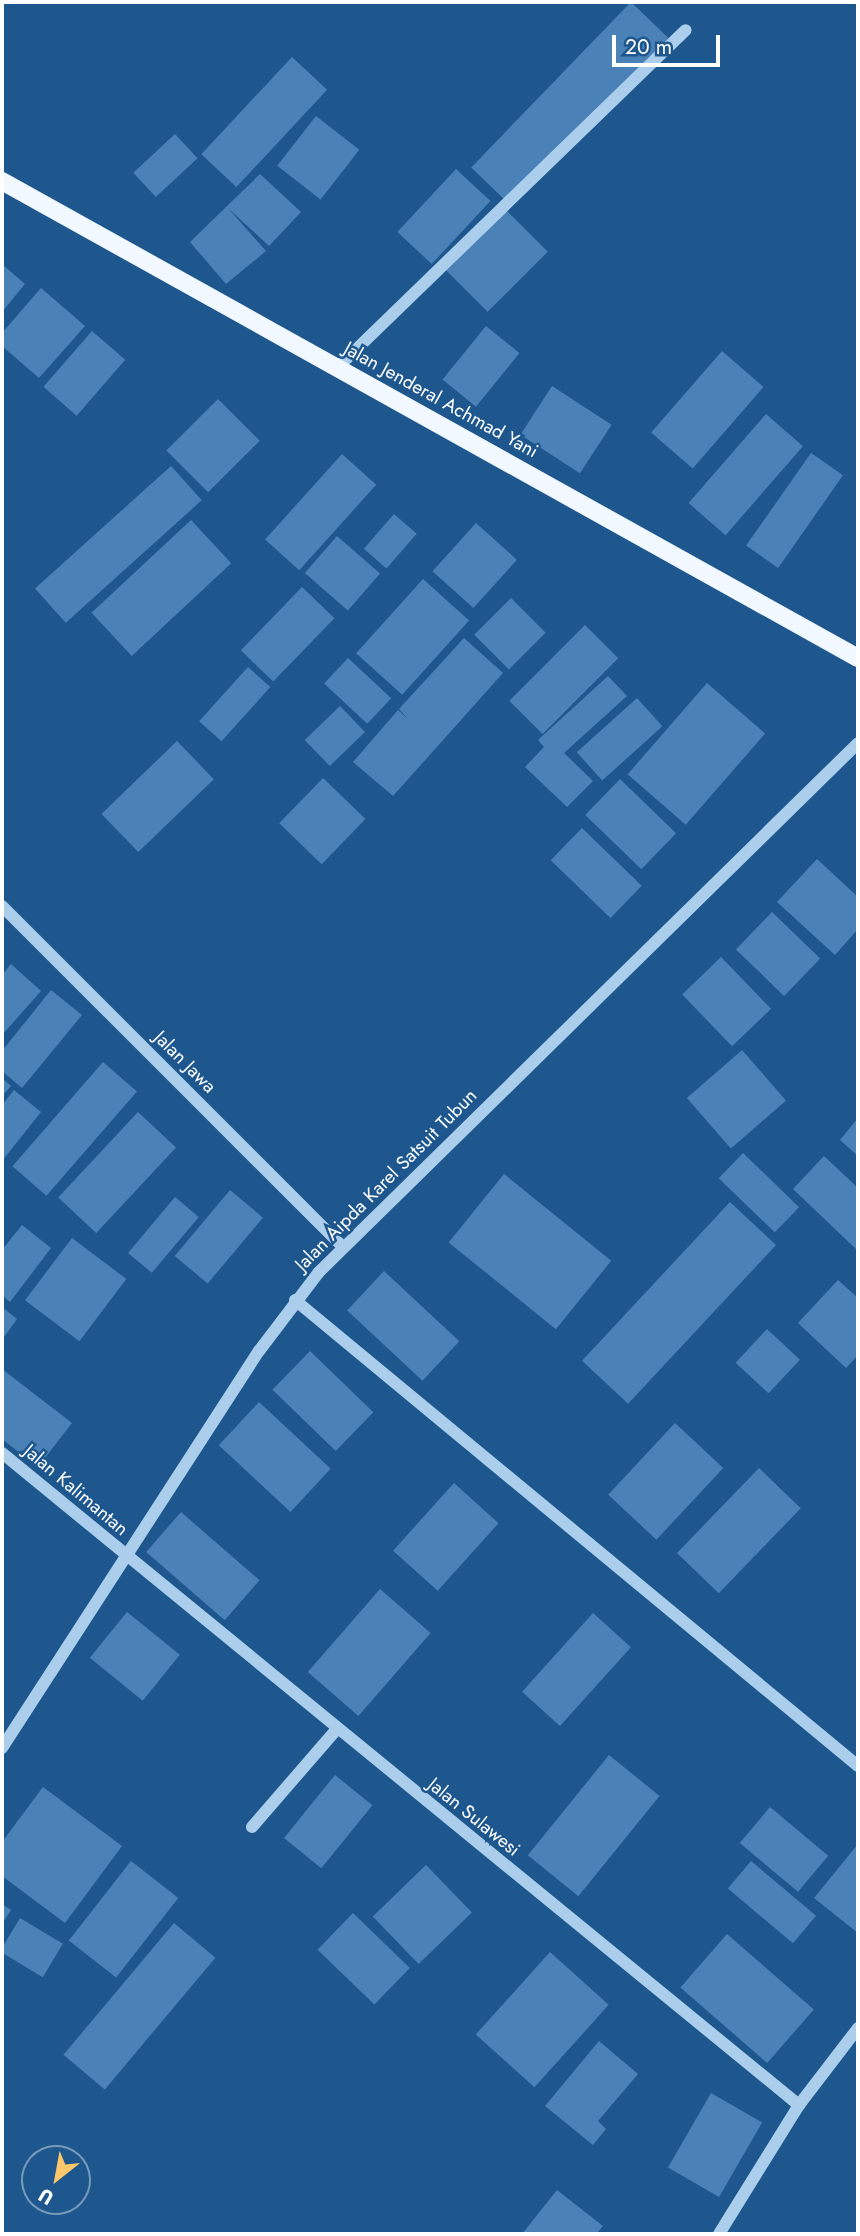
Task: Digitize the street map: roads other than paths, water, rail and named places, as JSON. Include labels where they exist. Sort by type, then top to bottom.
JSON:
[{"type":"main road","name":"Jalan Jenderal Achmad Yani","points":[[2,181],[858,658]]},
{"type":"street","points":[[338,367],[686,30]]},
{"type":"street","name":"Jalan Aipda Karel Satsuit Tubun","points":[[2,1748],[295,1300],[342,1246],[858,743]]},
{"type":"street","name":"Jalan Jawa","points":[[2,906],[342,1246]]},
{"type":"street","points":[[295,1300],[858,1766]]},
{"type":"street","name":"Jalan Kalimantan","points":[[2,1453],[126,1557]]},
{"type":"street","name":"Jalan Sulawesi","points":[[126,1557],[799,2105]]},
{"type":"street","points":[[252,1827],[336,1730]]},
{"type":"street","points":[[719,2234],[799,2105],[858,2028]]}]
